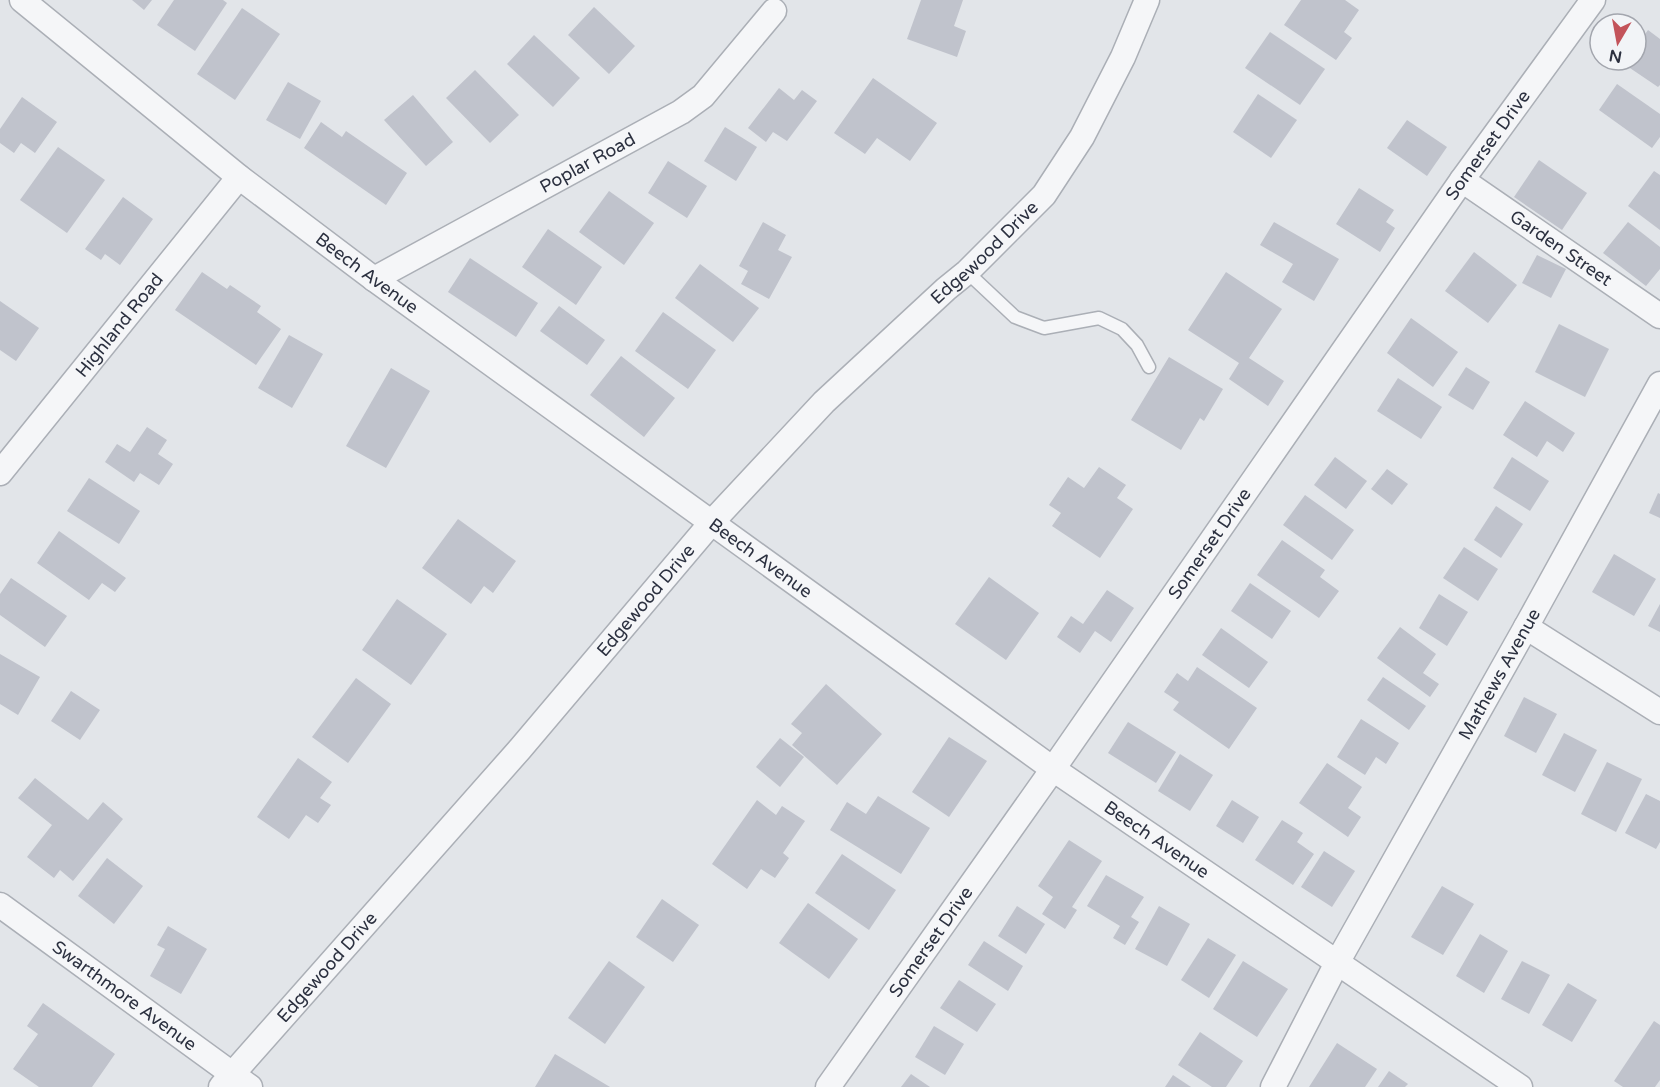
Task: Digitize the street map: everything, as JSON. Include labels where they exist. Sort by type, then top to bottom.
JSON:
[{"type":"street","name":"Edgewood Drive","points":[[234,1083],[712,522],[824,402],[946,289],[968,272],[1044,195],[1082,137],[1124,57],[1147,0]]},
{"type":"street","name":"Somerset Drive","points":[[828,1087],[1053,769],[1462,180],[1593,0]]},
{"type":"street","name":"Beech Avenue","points":[[35,4],[239,177],[374,279],[1053,769],[1520,1087]]},
{"type":"street","name":"Poplar Road","points":[[374,279],[681,112],[703,96],[774,11]]},
{"type":"street","name":"Highland Road","points":[[0,473],[239,177]]},
{"type":"street","name":"Garden Street","points":[[1462,180],[1660,316]]},
{"type":"street","name":"Mathews Avenue","points":[[1273,1087],[1338,961],[1660,384]]},
{"type":"street","points":[[1526,627],[1660,712]]},
{"type":"street","name":"Swarthmore Avenue","points":[[0,905],[234,1083]]},
{"type":"lane","points":[[968,272],[1015,317],[1044,328],[1099,318],[1122,329],[1137,345],[1149,367]]},
{"type":"building","points":[[132,0],[152,0],[144,10]]},
{"type":"building","points":[[174,0],[223,0],[227,3],[195,51],[157,25]]},
{"type":"building","points":[[921,0],[963,0],[954,26],[966,31],[957,57],[907,39]]},
{"type":"building","points":[[1301,0],[1345,0],[1359,10],[1344,32],[1352,38],[1336,60],[1284,25]]},
{"type":"building","points":[[594,7],[635,46],[609,74],[568,35]]},
{"type":"building","points":[[242,8],[280,34],[235,100],[197,74]]},
{"type":"building","points":[[1648,30],[1660,39],[1660,85],[1658,87],[1636,72],[1648,72]]},
{"type":"building","points":[[1270,32],[1325,69],[1300,105],[1245,68]]},
{"type":"building","points":[[534,35],[580,78],[553,107],[507,64]]},
{"type":"building","points":[[475,70],[519,115],[490,143],[446,98]]},
{"type":"building","points":[[873,78],[937,123],[910,161],[877,138],[865,154],[834,133]]},
{"type":"building","points":[[288,82],[321,101],[300,139],[266,120]]},
{"type":"building","points":[[1617,84],[1660,114],[1660,137],[1652,148],[1599,110]]},
{"type":"building","points":[[779,88],[794,100],[802,90],[817,101],[787,141],[773,132],[766,142],[748,128]]},
{"type":"building","points":[[1258,94],[1297,120],[1271,158],[1233,132]]},
{"type":"building","points":[[413,95],[453,142],[426,166],[384,120]]},
{"type":"building","points":[[22,97],[57,122],[35,153],[21,143],[14,153],[0,143],[0,129]]},
{"type":"building","points":[[1407,120],[1447,147],[1427,176],[1387,148]]},
{"type":"building","points":[[321,122],[342,137],[346,131],[407,173],[386,205],[304,148]]},
{"type":"building","points":[[725,127],[757,147],[736,181],[704,161]]},
{"type":"building","points":[[58,147],[105,180],[67,233],[20,200]]},
{"type":"building","points":[[1539,160],[1587,193],[1562,230],[1514,197]]},
{"type":"building","points":[[668,161],[707,186],[687,218],[648,193]]},
{"type":"building","points":[[1654,171],[1660,175],[1660,230],[1628,206]]},
{"type":"building","points":[[1359,188],[1394,210],[1386,222],[1395,228],[1380,252],[1336,224]]},
{"type":"building","points":[[609,191],[654,223],[624,265],[579,232]]},
{"type":"building","points":[[123,197],[153,219],[120,265],[105,254],[101,260],[85,249]]},
{"type":"building","points":[[763,222],[786,235],[778,250],[792,257],[769,299],[741,284],[748,271],[739,266]]},
{"type":"building","points":[[1274,222],[1339,259],[1314,301],[1282,282],[1293,264],[1260,245]]},
{"type":"building","points":[[1628,222],[1660,247],[1660,269],[1646,286],[1603,253]]},
{"type":"building","points":[[548,229],[602,267],[576,305],[522,267]]},
{"type":"building","points":[[1474,252],[1517,285],[1488,323],[1445,291]]},
{"type":"building","points":[[1537,255],[1566,269],[1551,298],[1522,283]]},
{"type":"building","points":[[470,258],[538,303],[516,337],[448,292]]},
{"type":"building","points":[[700,264],[759,308],[733,342],[675,298]]},
{"type":"building","points":[[202,272],[227,289],[230,285],[261,306],[257,312],[281,329],[256,365],[175,310]]},
{"type":"building","points":[[1226,272],[1282,309],[1249,358],[1284,381],[1268,406],[1229,379],[1239,363],[1188,330]]},
{"type":"building","points":[[0,301],[39,328],[16,361],[0,350]]},
{"type":"building","points":[[559,306],[605,340],[587,365],[540,331]]},
{"type":"building","points":[[663,312],[716,350],[688,389],[635,351]]},
{"type":"building","points":[[1411,318],[1458,352],[1433,387],[1387,353]]},
{"type":"building","points":[[1559,324],[1609,349],[1585,397],[1535,372]]},
{"type":"building","points":[[289,335],[323,354],[292,408],[258,388]]},
{"type":"building","points":[[621,356],[675,398],[644,437],[590,395]]},
{"type":"building","points":[[1169,357],[1223,389],[1204,421],[1200,418],[1181,450],[1131,420]]},
{"type":"building","points":[[1466,367],[1490,382],[1473,410],[1448,395]]},
{"type":"building","points":[[391,368],[430,391],[386,468],[346,446]]},
{"type":"building","points":[[1398,378],[1442,407],[1421,439],[1377,411]]},
{"type":"building","points":[[1525,401],[1575,433],[1563,452],[1547,441],[1537,457],[1503,435]]},
{"type":"building","points":[[147,427],[167,440],[158,454],[173,464],[159,485],[140,473],[134,482],[105,462],[117,444],[130,452]]},
{"type":"building","points":[[1335,457],[1367,481],[1346,509],[1314,485]]},
{"type":"building","points":[[1512,457],[1549,481],[1530,511],[1493,488]]},
{"type":"building","points":[[1099,467],[1126,485],[1117,498],[1133,509],[1100,558],[1052,526],[1061,513],[1049,505],[1068,477],[1084,488]]},
{"type":"building","points":[[1387,469],[1408,484],[1392,505],[1371,489]]},
{"type":"building","points":[[89,478],[140,511],[119,544],[67,511]]},
{"type":"building","points":[[1658,493],[1660,494],[1660,518],[1649,513]]},
{"type":"building","points":[[1305,495],[1354,530],[1332,560],[1283,525]]},
{"type":"building","points":[[1496,506],[1523,524],[1501,558],[1474,540]]},
{"type":"building","points":[[458,519],[516,561],[493,593],[484,586],[471,604],[422,568]]},
{"type":"building","points":[[59,531],[126,578],[115,592],[102,583],[89,600],[37,563]]},
{"type":"building","points":[[1282,540],[1325,570],[1320,577],[1339,591],[1319,618],[1257,575]]},
{"type":"building","points":[[1464,547],[1498,569],[1478,601],[1443,578]]},
{"type":"building","points":[[1614,554],[1656,579],[1634,616],[1592,592]]},
{"type":"building","points":[[989,577],[1039,613],[1006,660],[955,624]]},
{"type":"building","points":[[11,578],[67,616],[45,647],[0,615],[0,594]]},
{"type":"building","points":[[1250,583],[1291,611],[1272,639],[1231,611]]},
{"type":"building","points":[[1107,590],[1134,608],[1111,642],[1095,631],[1080,653],[1057,637],[1071,616],[1083,624]]},
{"type":"building","points":[[1439,594],[1468,612],[1447,646],[1419,628]]},
{"type":"building","points":[[397,599],[447,634],[411,685],[362,650]]},
{"type":"building","points":[[1660,604],[1660,632],[1648,626]]},
{"type":"building","points":[[1400,627],[1436,654],[1423,673],[1439,684],[1430,697],[1377,658]]},
{"type":"building","points":[[1221,628],[1268,662],[1249,688],[1202,655]]},
{"type":"building","points":[[0,654],[40,677],[18,715],[0,704]]},
{"type":"building","points":[[1197,667],[1257,708],[1229,749],[1173,710],[1179,702],[1164,692],[1177,673],[1188,681]]},
{"type":"building","points":[[1383,677],[1426,706],[1409,730],[1367,700]]},
{"type":"building","points":[[356,678],[391,704],[348,763],[312,737]]},
{"type":"building","points":[[826,684],[882,734],[837,785],[792,745],[802,733],[791,724]]},
{"type":"building","points":[[71,691],[100,710],[80,740],[51,721]]},
{"type":"building","points":[[1524,697],[1557,714],[1536,753],[1504,736]]},
{"type":"building","points":[[1361,719],[1399,743],[1386,764],[1376,757],[1365,775],[1337,757]]},
{"type":"building","points":[[1128,722],[1176,752],[1156,783],[1108,753]]},
{"type":"building","points":[[1564,733],[1597,750],[1575,792],[1542,775]]},
{"type":"building","points":[[949,737],[987,761],[949,817],[912,792]]},
{"type":"building","points":[[780,738],[804,757],[780,787],[756,767]]},
{"type":"building","points":[[1180,754],[1213,775],[1190,811],[1158,791]]},
{"type":"building","points":[[298,758],[332,782],[320,798],[331,805],[318,823],[306,815],[289,839],[257,817]]},
{"type":"building","points":[[1607,762],[1642,779],[1616,832],[1581,814]]},
{"type":"building","points":[[1327,763],[1362,787],[1348,808],[1361,817],[1348,837],[1299,803]]},
{"type":"building","points":[[35,778],[88,820],[103,802],[123,819],[73,881],[60,870],[54,878],[27,857],[52,825],[18,798]]},
{"type":"building","points":[[1646,794],[1660,801],[1660,842],[1656,849],[1625,833]]},
{"type":"building","points":[[878,796],[930,828],[901,874],[830,830],[847,802],[866,814]]},
{"type":"building","points":[[757,800],[776,815],[782,806],[805,821],[783,853],[789,858],[775,878],[761,869],[747,889],[712,864]]},
{"type":"building","points":[[1232,800],[1259,817],[1243,843],[1216,826]]},
{"type":"building","points":[[1282,820],[1303,833],[1297,842],[1314,854],[1293,885],[1255,860]]},
{"type":"building","points":[[1069,840],[1102,861],[1072,907],[1077,910],[1065,929],[1042,914],[1053,897],[1038,886]]},
{"type":"building","points":[[1324,851],[1355,871],[1332,907],[1301,887]]},
{"type":"building","points":[[842,854],[896,890],[869,930],[815,893]]},
{"type":"building","points":[[107,858],[143,886],[114,924],[78,896]]},
{"type":"building","points":[[1106,875],[1144,897],[1131,917],[1139,922],[1125,945],[1113,938],[1120,926],[1087,906]]},
{"type":"building","points":[[1442,886],[1474,904],[1443,955],[1411,937]]},
{"type":"building","points":[[662,899],[699,925],[673,962],[636,937]]},
{"type":"building","points":[[808,903],[858,939],[829,979],[779,943]]},
{"type":"building","points":[[1017,906],[1045,924],[1026,954],[998,936]]},
{"type":"building","points":[[1159,906],[1190,924],[1167,966],[1135,949]]},
{"type":"building","points":[[168,926],[207,949],[181,994],[150,976],[165,949],[157,945]]},
{"type":"building","points":[[1480,934],[1508,951],[1484,993],[1456,976]]},
{"type":"building","points":[[1208,938],[1236,955],[1209,998],[1181,980]]},
{"type":"building","points":[[984,941],[1023,966],[1008,991],[968,965]]},
{"type":"building","points":[[609,961],[645,987],[605,1044],[568,1018]]},
{"type":"building","points":[[1243,961],[1288,989],[1257,1037],[1213,1009]]},
{"type":"building","points":[[1522,961],[1550,975],[1529,1014],[1501,999]]},
{"type":"building","points":[[959,980],[996,1004],[977,1032],[940,1008]]},
{"type":"building","points":[[1568,983],[1597,1000],[1572,1042],[1542,1025]]},
{"type":"building","points":[[43,1003],[115,1054],[92,1087],[39,1087],[13,1069],[38,1034],[27,1026]]},
{"type":"building","points":[[1654,1021],[1660,1025],[1660,1080],[1655,1087],[1623,1087],[1614,1081]]},
{"type":"building","points":[[934,1026],[964,1044],[945,1075],[915,1057]]},
{"type":"building","points":[[1200,1032],[1243,1061],[1226,1087],[1212,1087],[1178,1065]]},
{"type":"building","points":[[1337,1043],[1377,1069],[1365,1087],[1309,1087]]},
{"type":"building","points":[[555,1054],[610,1087],[535,1087]]},
{"type":"building","points":[[1389,1071],[1408,1084],[1405,1087],[1378,1087]]},
{"type":"building","points":[[911,1074],[930,1087],[901,1087]]},
{"type":"building","points":[[1173,1075],[1191,1087],[1165,1087]]}]
